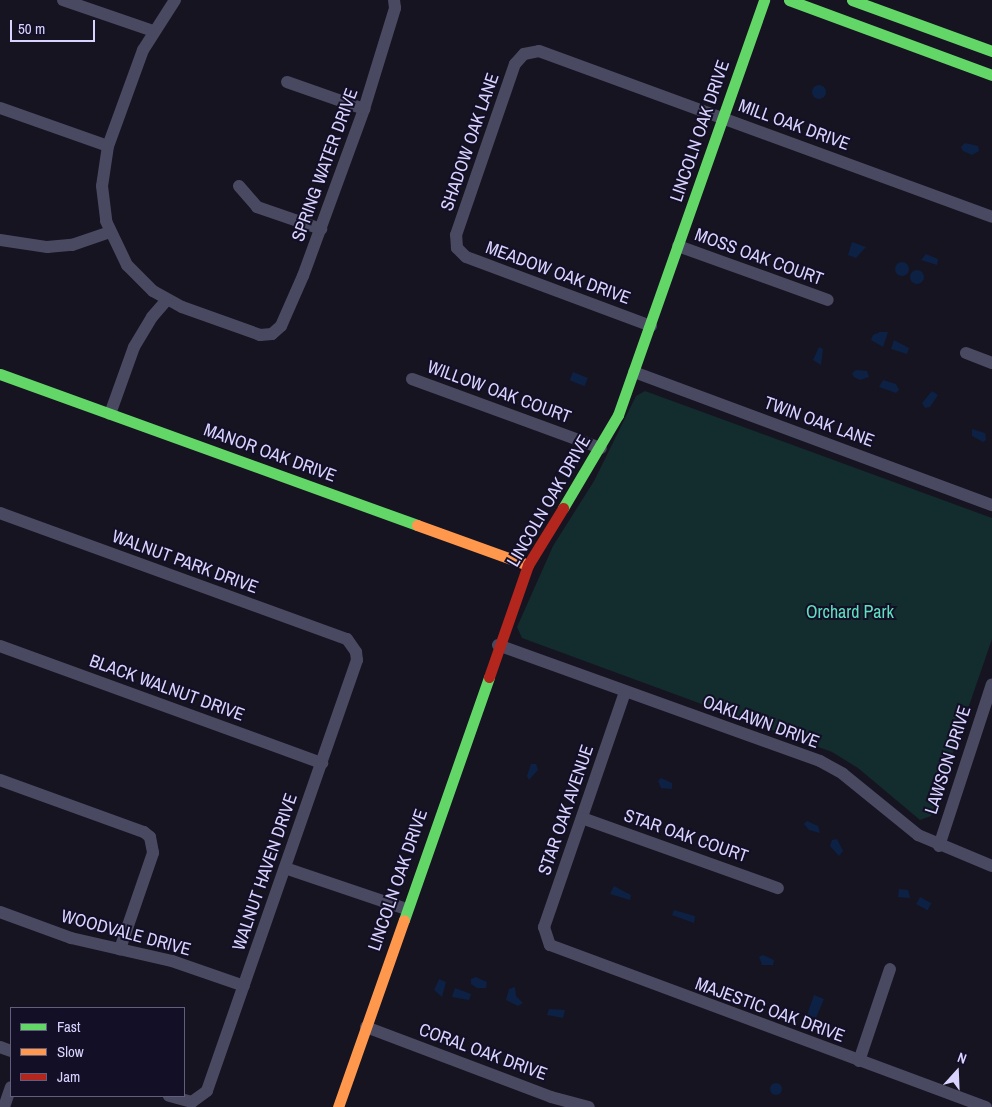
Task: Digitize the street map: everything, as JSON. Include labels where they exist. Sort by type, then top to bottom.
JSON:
[{"type":"street","points":[[63,0],[153,32]]},
{"type":"street","points":[[110,414],[134,347],[152,317],[167,300],[139,280],[127,265],[109,232],[102,186],[108,146],[153,32],[175,0]]},
{"type":"street","name":"SPRING WATER DRIVE","points":[[167,300],[260,335],[272,334],[281,326],[322,229],[364,109],[395,8],[394,0]]},
{"type":"street","name":"LINCOLN OAK DRIVE","points":[[338,1107],[498,645],[528,565],[601,448],[634,372],[764,0]]},
{"type":"street","points":[[789,0],[992,75]]},
{"type":"street","points":[[852,0],[992,51]]},
{"type":"street","name":"MILL OAK DRIVE","points":[[526,52],[539,51],[992,217]]},
{"type":"street","name":"SHADOW OAK LANE","points":[[457,248],[456,235],[515,64],[526,52]]},
{"type":"street","points":[[287,82],[364,109]]},
{"type":"street","points":[[0,108],[108,146]]},
{"type":"street","points":[[239,186],[257,207],[322,229]]},
{"type":"street","points":[[0,240],[47,247],[72,245],[109,232]]},
{"type":"street","name":"MOSS OAK COURT","points":[[678,246],[828,300]]},
{"type":"street","name":"MEADOW OAK DRIVE","points":[[457,248],[466,257],[651,326]]},
{"type":"street","points":[[966,353],[992,363]]},
{"type":"street","name":"TWIN OAK LANE","points":[[634,372],[992,505]]},
{"type":"street","name":"MANOR OAK DRIVE","points":[[0,374],[528,565]]},
{"type":"street","name":"WILLOW OAK COURT","points":[[412,379],[601,448]]},
{"type":"street","name":"WALNUT PARK DRIVE","points":[[0,513],[347,639],[355,648]]},
{"type":"street","name":"OAKLAWN DRIVE","points":[[498,645],[820,761],[843,774],[918,835],[938,846],[992,866]]},
{"type":"street","name":"BLACK WALNUT DRIVE","points":[[0,646],[322,763]]},
{"type":"street","name":"WALNUT HAVEN DRIVE","points":[[172,1097],[186,1102],[195,1101],[208,1091],[357,660],[355,648]]},
{"type":"street","name":"LAWSON DRIVE","points":[[938,846],[992,684]]},
{"type":"street","name":"STAR OAK AVENUE","points":[[546,940],[544,927],[625,692]]},
{"type":"street","points":[[0,780],[144,832],[152,840],[153,853],[120,949]]},
{"type":"street","name":"STAR OAK COURT","points":[[582,818],[778,888]]},
{"type":"street","points":[[285,868],[406,909]]},
{"type":"street","name":"WOODVALE DRIVE","points":[[0,912],[71,938],[172,961],[244,986]]},
{"type":"street","name":"MAJESTIC OAK DRIVE","points":[[546,940],[555,949],[987,1107]]},
{"type":"street","points":[[859,1061],[890,969]]},
{"type":"street","name":"CORAL OAK DRIVE","points":[[366,1028],[551,1096],[589,1107]]},
{"type":"street","points":[[4,1107],[10,1090]]},
{"type":"street","points":[[987,1107],[992,1098]]},
{"type":"green space","name":"Orchard Park","points":[[645,391],[992,518],[992,639],[931,816],[920,820],[858,768],[832,752],[522,638],[517,627],[553,546],[594,481],[636,396]]},
{"type":"water","points":[[819,85],[824,87],[826,92],[824,97],[819,99],[814,97],[812,92],[814,87]]},
{"type":"water","points":[[965,143],[978,146],[979,151],[972,155],[963,151],[961,147]]},
{"type":"water","points":[[852,242],[866,247],[856,258],[848,255]]},
{"type":"water","points":[[926,254],[938,259],[937,265],[921,260]]},
{"type":"water","points":[[899,262],[905,262],[909,269],[905,276],[899,276],[895,272],[895,266]]},
{"type":"water","points":[[917,270],[922,272],[924,277],[922,282],[917,284],[912,282],[910,277],[912,272]]},
{"type":"water","points":[[880,332],[888,332],[883,347],[871,340],[873,335]]},
{"type":"water","points":[[894,340],[909,348],[907,354],[891,349]]},
{"type":"water","points":[[819,347],[823,349],[821,365],[813,360]]},
{"type":"water","points":[[856,370],[867,371],[869,377],[860,380],[854,377],[852,373]]},
{"type":"water","points":[[573,372],[588,378],[584,386],[570,380]]},
{"type":"water","points":[[883,380],[896,384],[899,390],[896,393],[879,387]]},
{"type":"water","points":[[932,391],[938,395],[930,407],[925,408],[922,403]]},
{"type":"water","points":[[972,429],[985,433],[986,440],[983,442],[972,436]]},
{"type":"water","points":[[531,764],[536,764],[538,770],[529,780],[527,776]]},
{"type":"water","points":[[661,778],[672,783],[672,789],[661,788],[658,781]]},
{"type":"water","points":[[807,821],[818,826],[820,833],[809,830],[804,824]]},
{"type":"water","points":[[837,839],[843,851],[839,856],[830,846],[832,840]]},
{"type":"water","points":[[614,886],[631,895],[630,900],[610,894]]},
{"type":"water","points":[[899,889],[908,890],[910,898],[898,897]]},
{"type":"water","points":[[920,897],[931,903],[927,910],[916,904]]},
{"type":"water","points":[[674,910],[695,916],[694,923],[672,915]]},
{"type":"water","points":[[763,955],[774,960],[773,965],[762,965],[759,957]]},
{"type":"water","points":[[476,977],[487,982],[486,988],[477,988],[471,984],[471,979]]},
{"type":"water","points":[[439,979],[446,982],[442,997],[434,990]]},
{"type":"water","points":[[515,987],[516,996],[523,1003],[518,1006],[506,1000],[509,989]]},
{"type":"water","points":[[455,988],[471,994],[469,1000],[452,997]]},
{"type":"water","points":[[814,995],[824,999],[816,1018],[807,1015]]},
{"type":"water","points":[[549,1009],[565,1010],[563,1018],[547,1015]]},
{"type":"water","points":[[774,1083],[778,1083],[782,1089],[778,1095],[774,1095],[770,1091],[770,1087]]},
{"type":"traffic: fast","points":[[563,508],[618,415],[764,0]]},
{"type":"traffic: fast","points":[[789,0],[992,75]]},
{"type":"traffic: fast","points":[[852,0],[992,51]]},
{"type":"traffic: fast","points":[[0,374],[417,525]]},
{"type":"traffic: fast","points":[[404,920],[489,677]]},
{"type":"traffic: slow","points":[[417,525],[528,565]]},
{"type":"traffic: slow","points":[[338,1107],[404,920]]},
{"type":"traffic: jam","points":[[489,677],[528,565],[563,508]]}]
